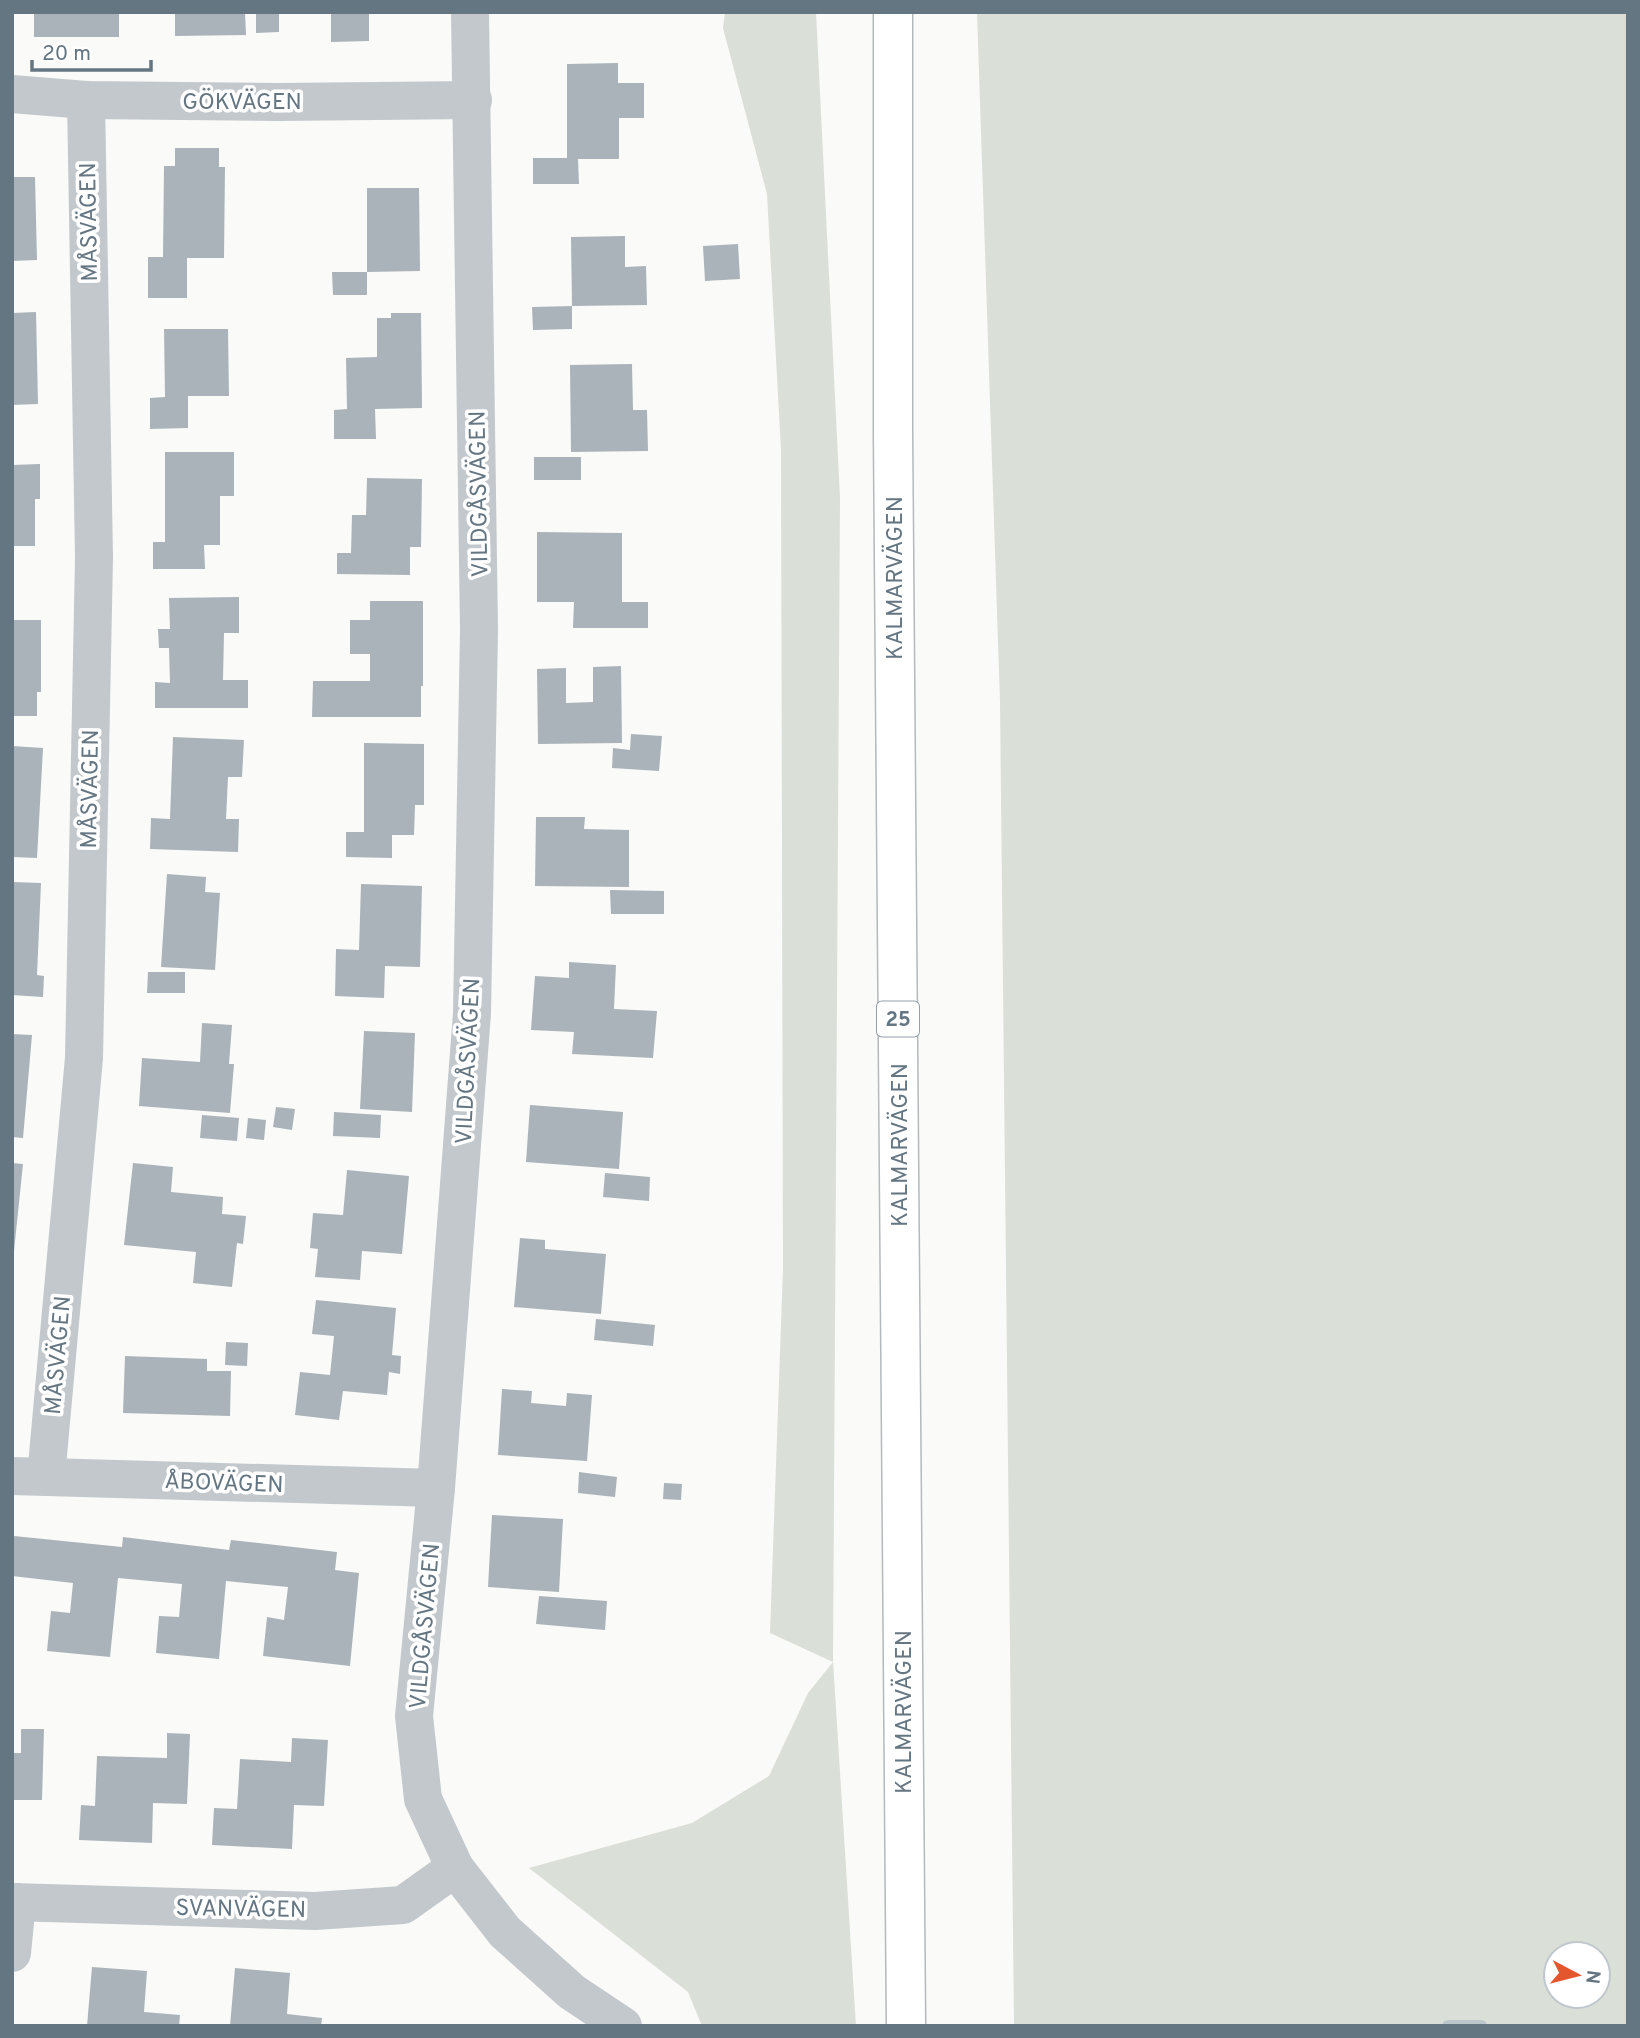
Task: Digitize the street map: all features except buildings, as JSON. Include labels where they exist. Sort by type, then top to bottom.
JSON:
[{"type":"highway","name":"KALMARVÄGEN","points":[[893,12],[893,433],[906,2026]]},
{"type":"street","name":"VILDGÅSVÄGEN","points":[[470,12],[479,630],[471,1013],[436,1488],[414,1716],[423,1799],[455,1868],[505,1932],[572,1992],[623,2026]]},
{"type":"street","name":"GÖKVÄGEN","points":[[12,94],[86,100],[472,100]]},
{"type":"street","name":"MÅSVÄGEN","points":[[29,1476],[84,1058],[94,557],[86,100]]},
{"type":"street","name":"ÅBOVÄGEN","points":[[29,1476],[436,1488]]},
{"type":"street","name":"SVANVÄGEN","points":[[12,1953],[14,1902],[315,1911],[403,1905],[455,1868]]},
{"type":"shaded area","points":[[725,12],[816,12],[840,498],[833,1661],[856,2026],[702,2026],[688,1992],[529,1868],[692,1823],[769,1776],[808,1693],[833,1662],[770,1633],[783,1269],[781,450],[767,194],[723,28]]},
{"type":"shaded area","points":[[977,12],[1628,12],[1628,2026],[1014,2026],[1000,701]]},
{"type":"waterway","points":[[1448,2026],[1481,2026]]}]
